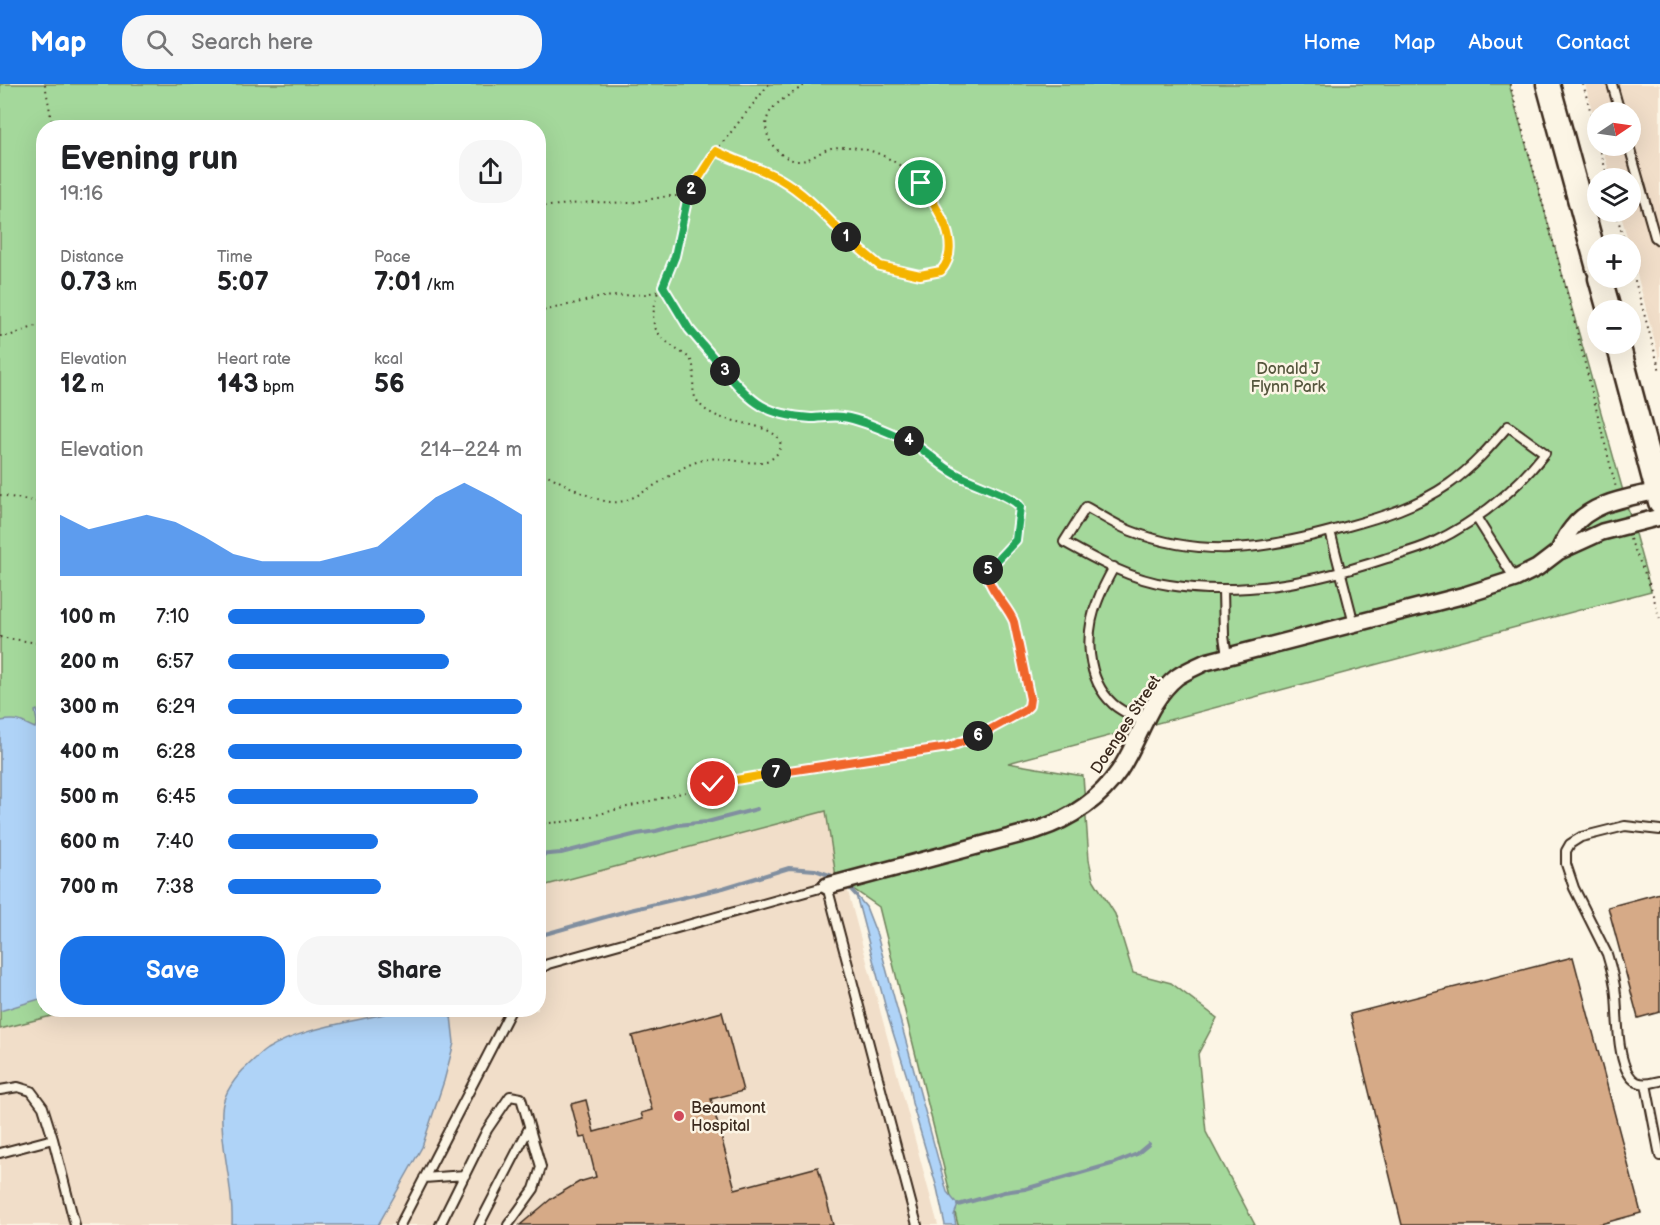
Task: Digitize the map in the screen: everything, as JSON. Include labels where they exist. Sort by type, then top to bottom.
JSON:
[{"type":"street","points":[[1548,84],[1589,234]]},
{"type":"street","points":[[1621,354],[1658,496]]},
{"type":"street","name":"Doenges Street","points":[[1558,552],[1572,527],[1598,507],[1619,501],[1658,496]]},
{"type":"street","name":"Doenges Street","points":[[827,886],[1037,830],[1059,821],[1088,803],[1108,784],[1126,759],[1164,691],[1176,678],[1206,662],[1465,595],[1515,579],[1537,568],[1558,552],[1602,532],[1660,518]]},
{"type":"lane","points":[[1612,84],[1617,102]]},
{"type":"lane","points":[[1632,156],[1655,237],[1660,241]]},
{"type":"lane","points":[[1508,426],[1545,453],[1530,472],[1507,494],[1476,517],[1430,544],[1340,572],[1276,585],[1223,589],[1167,585],[1140,578],[1064,542],[1086,507],[1128,530],[1162,542],[1193,547],[1249,548],[1284,543],[1330,531],[1394,513],[1425,500],[1468,469],[1508,426]]},
{"type":"lane","points":[[1476,517],[1515,579]]},
{"type":"lane","points":[[1330,531],[1354,624]]},
{"type":"lane","points":[[1114,567],[1097,602],[1090,633],[1090,662],[1099,687],[1113,705],[1145,723]]},
{"type":"lane","points":[[1223,589],[1224,636],[1227,656]]},
{"type":"lane","points":[[1660,830],[1625,826],[1581,837],[1570,844],[1565,858],[1574,888],[1607,954],[1616,993],[1616,1027],[1625,1066],[1631,1077],[1638,1083],[1660,1081]]},
{"type":"lane","points":[[546,965],[827,886],[917,1225]]},
{"type":"lane","points":[[412,1225],[402,1223],[507,1017]]},
{"type":"lane","points":[[1646,1084],[1660,1156]]},
{"type":"lane","points":[[0,1090],[18,1088],[31,1091],[43,1107],[75,1225]]},
{"type":"lane","points":[[440,1225],[487,1130],[510,1096],[521,1098],[541,1167],[534,1189],[508,1225]]},
{"type":"lane","points":[[479,1225],[529,1128]]},
{"type":"lane","points":[[0,1153],[53,1138]]},
{"type":"lane","points":[[424,1178],[465,1175]]},
{"type":"path","points":[[45,84],[52,120]]},
{"type":"path","points":[[546,310],[602,297],[646,294],[658,291],[663,286],[675,256],[688,196],[702,170],[770,84]]},
{"type":"path","points":[[716,151],[732,160],[780,179],[804,194],[859,250],[880,266],[920,275],[941,271],[950,259],[950,240],[938,209],[921,183],[910,173],[892,160],[875,152],[830,148],[811,158],[798,161],[788,158],[772,145],[766,126],[770,113],[781,102],[807,84]]},
{"type":"path","points":[[1510,84],[1569,300],[1619,501]]},
{"type":"path","points":[[1583,84],[1588,102]]},
{"type":"path","points":[[546,206],[593,202],[630,203],[668,196],[688,196]]},
{"type":"path","points":[[546,823],[572,821],[734,780],[948,747],[990,731],[1029,706],[1030,699],[1014,622],[1010,611],[987,581],[989,567],[1016,540],[1020,512],[1017,502],[954,474],[919,446],[857,421],[843,417],[811,418],[774,413],[761,407],[745,394],[689,329],[663,286]]},
{"type":"path","points":[[1637,288],[1660,371]]},
{"type":"path","points":[[546,474],[606,502],[617,502],[635,497],[693,462],[711,458],[740,462],[762,461],[771,459],[778,452],[781,446],[780,439],[774,433],[715,416],[696,401],[693,390],[693,366],[690,359],[662,339],[654,329],[652,319],[658,291]]},
{"type":"path","points":[[0,336],[9,336],[36,326]]},
{"type":"path","points":[[0,495],[36,502]]},
{"type":"path","points":[[1624,526],[1651,588],[1660,620]]},
{"type":"path","points":[[0,637],[36,643]]},
{"type":"shaded area","points":[[1585,84],[1660,84],[1660,361],[1641,288],[1641,234],[1626,234],[1623,222],[1641,222],[1641,168],[1608,168],[1605,156],[1641,156],[1641,102],[1590,102]]},
{"type":"shaded area","points":[[826,810],[938,1225],[0,1225],[0,1029],[47,1017],[546,1017],[546,885]]},
{"type":"green space","name":"Donald J Flynn Park","points":[[0,84],[1509,84],[1651,591],[1008,763],[1083,776],[1089,860],[1093,879],[1115,914],[1133,973],[1171,983],[1217,1018],[1198,1054],[1206,1132],[1255,1225],[958,1225],[879,907],[836,877],[826,811],[546,885],[546,120],[36,120],[36,1017],[47,1017],[0,1029]]},
{"type":"water","points":[[15,720],[35,728],[36,725],[36,1000],[0,1011],[0,721]]},
{"type":"water","points":[[856,895],[866,907],[877,935],[947,1192],[958,1205],[954,1215],[956,1225],[945,1225],[937,1188],[912,1103],[908,1080],[889,1020]]},
{"type":"water","points":[[370,1017],[451,1017],[454,1043],[422,1147],[378,1225],[232,1225],[231,1196],[222,1125],[222,1110],[226,1094],[243,1070],[267,1049],[282,1041],[315,1030]]},
{"type":"building","points":[[1660,893],[1660,1012],[1638,1018],[1608,907]]},
{"type":"building","points":[[1573,957],[1641,1213],[1597,1225],[1402,1225],[1350,1014]]},
{"type":"building","name":"Beaumont Hospital","points":[[722,1012],[743,1091],[711,1099],[735,1189],[818,1167],[833,1225],[520,1225],[552,1198],[579,1182],[596,1177],[586,1137],[580,1138],[571,1104],[586,1100],[594,1132],[643,1119],[641,1113],[652,1110],[632,1036]]},
{"type":"waterway","points":[[546,854],[561,853],[678,825],[707,822],[757,809]]},
{"type":"waterway","points":[[546,934],[630,910],[723,888],[789,868],[815,870],[838,878]]},
{"type":"waterway","points":[[846,884],[856,895]]},
{"type":"waterway","points":[[958,1205],[1004,1192],[1025,1189],[1115,1163],[1137,1154],[1149,1144]]},
{"type":"place","name":"Beaumont Hospital","points":[[679,1116]]},
{"type":"route","points":[[713,784],[948,747],[990,731],[1029,706],[1030,699],[1014,622],[1010,611],[987,581],[989,567],[1016,540],[1020,512],[1017,502],[954,474],[919,446],[857,421],[843,417],[811,418],[774,413],[761,407],[745,394],[689,329],[663,286],[675,256],[688,196],[702,170],[716,151],[732,160],[762,170],[804,194],[859,250],[880,266],[920,275],[941,271],[950,259],[951,251],[950,240],[938,209],[921,183]]}]
